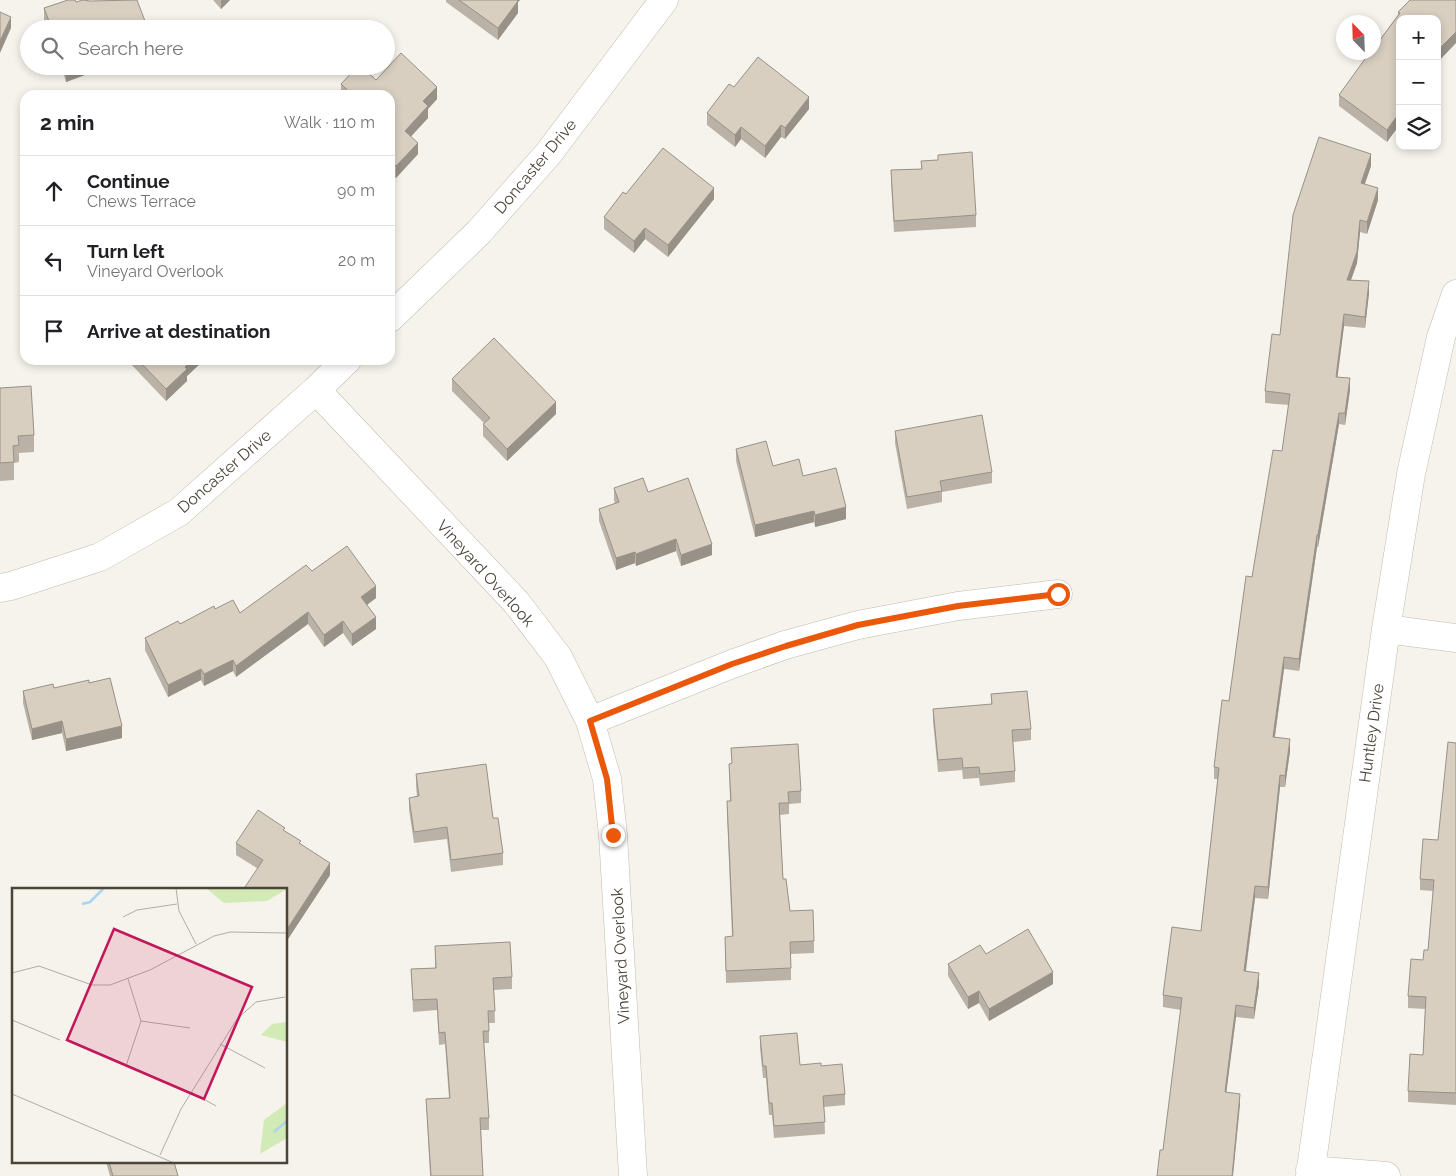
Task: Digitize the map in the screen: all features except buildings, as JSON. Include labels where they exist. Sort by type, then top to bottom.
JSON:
[{"type":"street","name":"Doncaster Drive","points":[[395,313],[479,232],[541,161],[664,0]]},
{"type":"street","name":"Huntley Drive","points":[[1310,1173],[1386,629],[1411,474],[1441,337],[1456,294]]},
{"type":"street","name":"Doncaster Drive","points":[[0,588],[100,557],[179,512],[342,365]]},
{"type":"street","name":"Vineyard Overlook","points":[[316,390],[516,602],[558,657],[590,721],[607,779],[613,835],[633,1176]]},
{"type":"street","points":[[590,721],[732,664],[858,625],[958,606],[1058,594]]},
{"type":"street","points":[[1386,629],[1456,638]]},
{"type":"street","points":[[1310,1173],[1386,1176]]},
{"type":"route","points":[[613,835],[607,779],[590,721],[732,664],[858,625],[958,606],[1058,594]]}]
